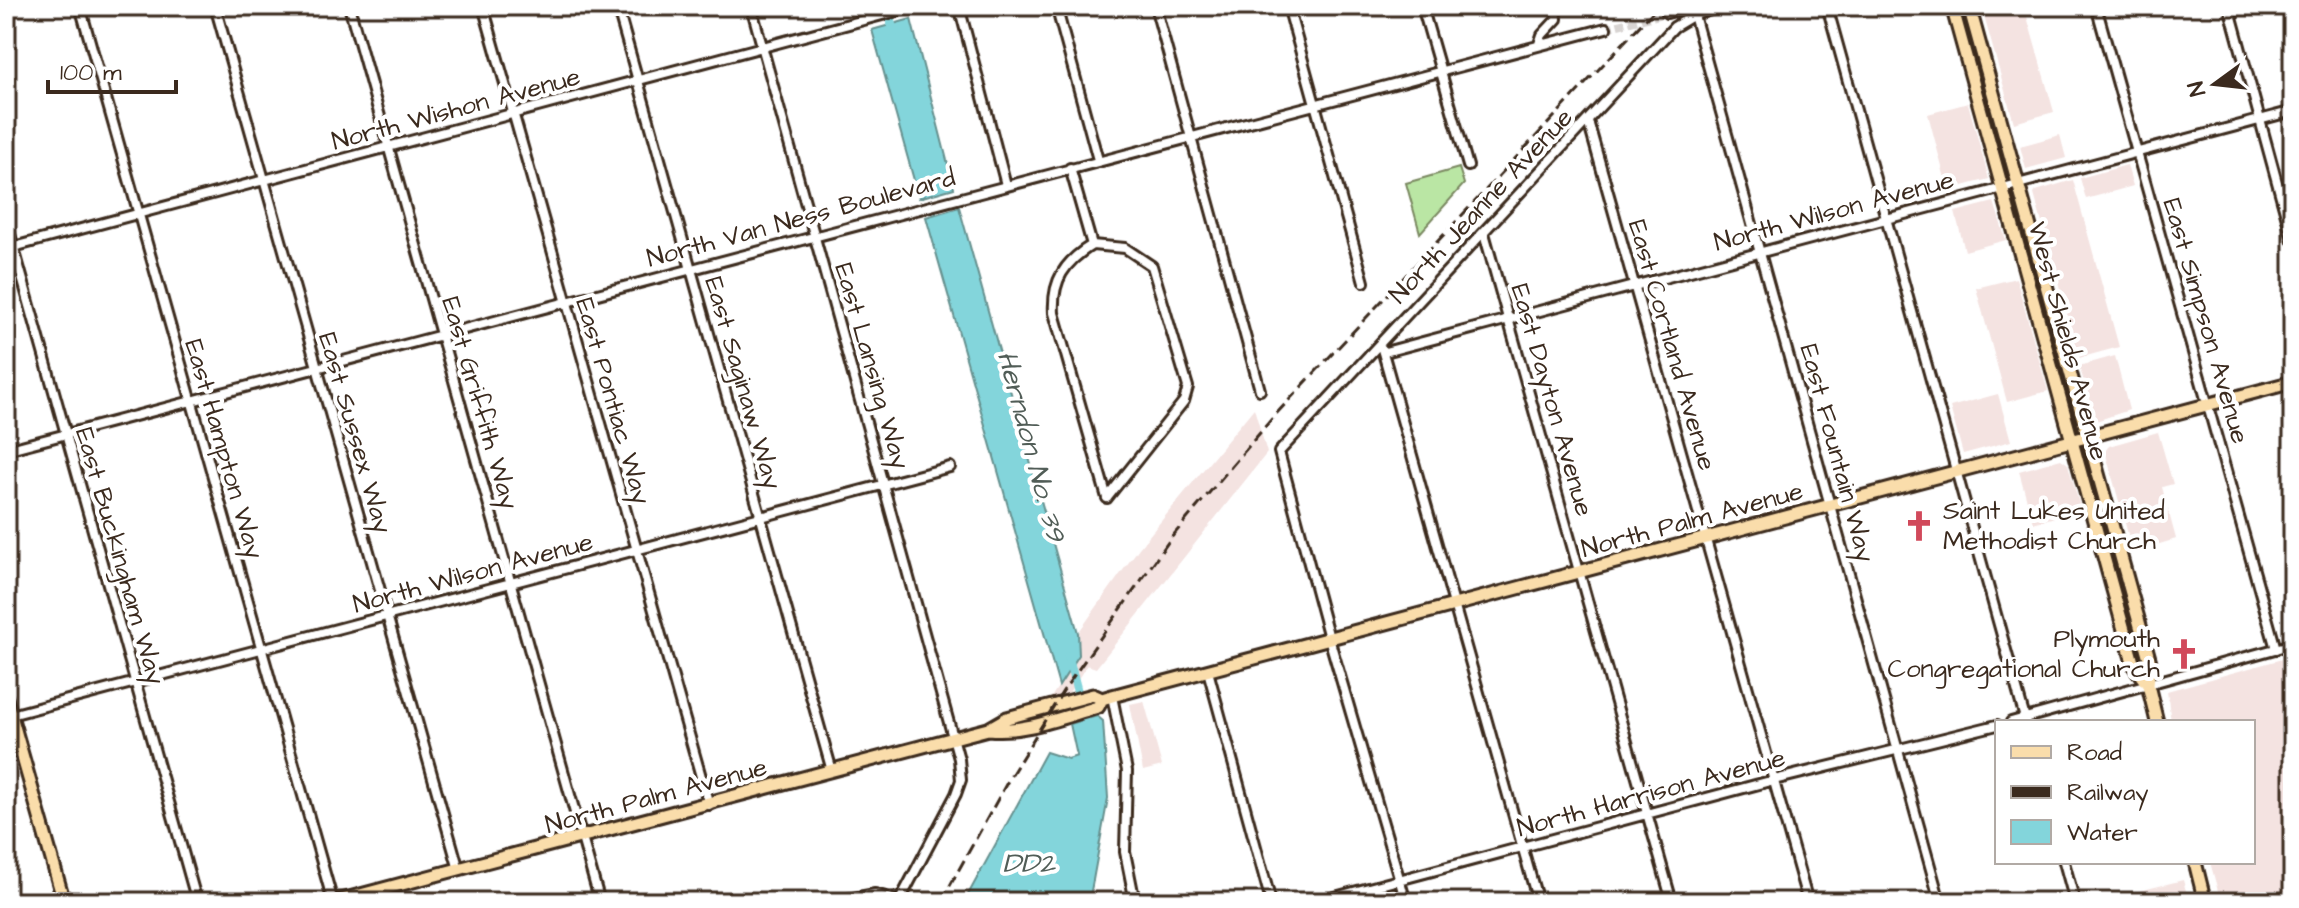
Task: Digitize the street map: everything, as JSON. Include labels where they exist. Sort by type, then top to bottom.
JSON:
[{"type":"main road","name":"West Shields Avenue","points":[[1952,6],[2134,666],[2148,685]]},
{"type":"main road","name":"West Shields Avenue","points":[[1969,6],[2150,662],[2148,685],[2157,720]]},
{"type":"main road","name":"North Palm Avenue","points":[[333,902],[582,839],[954,737],[988,729],[1009,731],[1100,699],[2293,382]]},
{"type":"main road","points":[[6,698],[8,716],[64,902]]},
{"type":"main road","points":[[2196,864],[2205,902]]},
{"type":"street","name":"East Hampton Way","points":[[80,6],[333,902]]},
{"type":"street","name":"East Sussex Way","points":[[215,6],[459,870]]},
{"type":"street","name":"East Griffith Way","points":[[349,6],[600,902]]},
{"type":"street","name":"East Pontiac Way","points":[[483,6],[634,551],[709,805]]},
{"type":"street","name":"East Saginaw Way","points":[[617,6],[832,771]]},
{"type":"street","name":"East Lansing Way","points":[[751,6],[954,737],[961,780],[899,902]]},
{"type":"street","name":"North Wishon Avenue","points":[[10,248],[916,6]]},
{"type":"street","points":[[959,6],[1006,185]]},
{"type":"street","points":[[1056,6],[1098,160]]},
{"type":"street","points":[[1155,6],[1260,390]]},
{"type":"street","points":[[1288,6],[1364,282]]},
{"type":"street","points":[[1422,6],[1468,166]]},
{"type":"street","points":[[1539,44],[1542,35],[1557,19],[1556,6]]},
{"type":"street","name":"North Jeanne Avenue","points":[[1329,638],[1279,452],[1382,349],[1674,27],[1693,10],[1724,6]]},
{"type":"street","points":[[1827,6],[2026,720],[2293,644]]},
{"type":"street","name":"East Simpson Avenue","points":[[2096,6],[2210,403],[2276,649]]},
{"type":"street","points":[[2229,6],[2293,241]]},
{"type":"street","points":[[1667,13],[1693,10]]},
{"type":"street","name":"East Fountain Way","points":[[1693,10],[1940,902]]},
{"type":"street","name":"North Van Ness Boulevard","points":[[6,450],[1606,28]]},
{"type":"street","name":"North Wilson Avenue","points":[[1382,349],[1509,320],[2293,111]]},
{"type":"street","name":"East Cortland Avenue","points":[[1588,121],[1808,902]]},
{"type":"street","points":[[1070,168],[1092,245]]},
{"type":"street","name":"East Buckingham Way","points":[[6,220],[10,248],[197,902]]},
{"type":"street","name":"East Dayton Avenue","points":[[1484,233],[1672,902]]},
{"type":"street","points":[[1092,245],[1125,248],[1152,266],[1188,387],[1184,401],[1107,498],[1054,313],[1053,292],[1062,270],[1092,245]]},
{"type":"street","points":[[1382,349],[1538,902]]},
{"type":"street","name":"North Wilson Avenue","points":[[8,716],[950,467]]},
{"type":"street","points":[[1329,638],[1406,902]]},
{"type":"street","points":[[1208,671],[1271,902]]},
{"type":"street","points":[[1100,699],[1127,771],[1125,852],[1135,902]]},
{"type":"street","name":"North Harrison Avenue","points":[[1316,902],[1774,780],[1995,726]]},
{"type":"street","points":[[2065,864],[2075,902]]},
{"type":"street","points":[[831,902],[875,894],[899,902]]},
{"type":"shaded area","points":[[2024,6],[2054,112],[2014,123],[1982,9]]},
{"type":"shaded area","points":[[1968,103],[1989,179],[1948,190],[1928,114]]},
{"type":"shaded area","points":[[2060,135],[2066,158],[2026,169],[2020,146]]},
{"type":"shaded area","points":[[2127,165],[2133,186],[2086,199],[2080,178]]},
{"type":"shaded area","points":[[2073,180],[2119,347],[2079,358],[2034,194]]},
{"type":"shaded area","points":[[1994,202],[2006,240],[1965,251],[1955,212]]},
{"type":"shaded area","points":[[2016,278],[2048,391],[2007,402],[1976,288]]},
{"type":"shaded area","points":[[2115,356],[2129,410],[2096,421],[2079,366]]},
{"type":"shaded area","points":[[1998,394],[2011,441],[1963,454],[1950,407]]},
{"type":"shaded area","points":[[1254,408],[1267,453],[1096,668],[1087,665],[1068,694],[1050,699],[1079,655],[1078,633],[1139,548]]},
{"type":"shaded area","points":[[2158,432],[2173,484],[2162,487],[2176,539],[2133,552],[2105,451],[2109,446]]},
{"type":"shaded area","points":[[2061,459],[2068,464],[2081,510],[2033,523],[2019,471]]},
{"type":"shaded area","points":[[2293,656],[2293,898],[2279,902],[2221,902],[2211,864],[2255,864],[2255,720],[2171,720],[2167,691]]},
{"type":"shaded area","points":[[1144,701],[1162,766],[1143,771],[1130,704]]},
{"type":"shaded area","points":[[2183,880],[2189,902],[2142,902],[2139,891]]},
{"type":"green space","points":[[1459,168],[1464,184],[1420,233],[1406,183]]},
{"type":"water","points":[[911,19],[954,188],[919,198],[872,30]]},
{"type":"water","points":[[959,207],[1078,633],[1079,655],[1059,686],[926,217]]},
{"type":"water","name":"DD2","points":[[1097,716],[1103,721],[1108,798],[1089,902],[964,902],[1046,752],[1068,759],[1077,756],[1070,724]]},
{"type":"waterway","name":"Herndon No. 39","points":[[886,6],[894,33]]},
{"type":"waterway","name":"Herndon No. 39","points":[[1068,656],[1088,731]]},
{"type":"tunnel","points":[[1606,28],[1667,13]]},
{"type":"railway","points":[[941,902],[1010,777],[1063,691],[1171,538],[1275,415],[1658,6]]},
{"type":"place","name":"Saint Lukes United Methodist Church","points":[[1919,526]]},
{"type":"place","name":"Plymouth Congregational Church","points":[[2184,654]]}]
